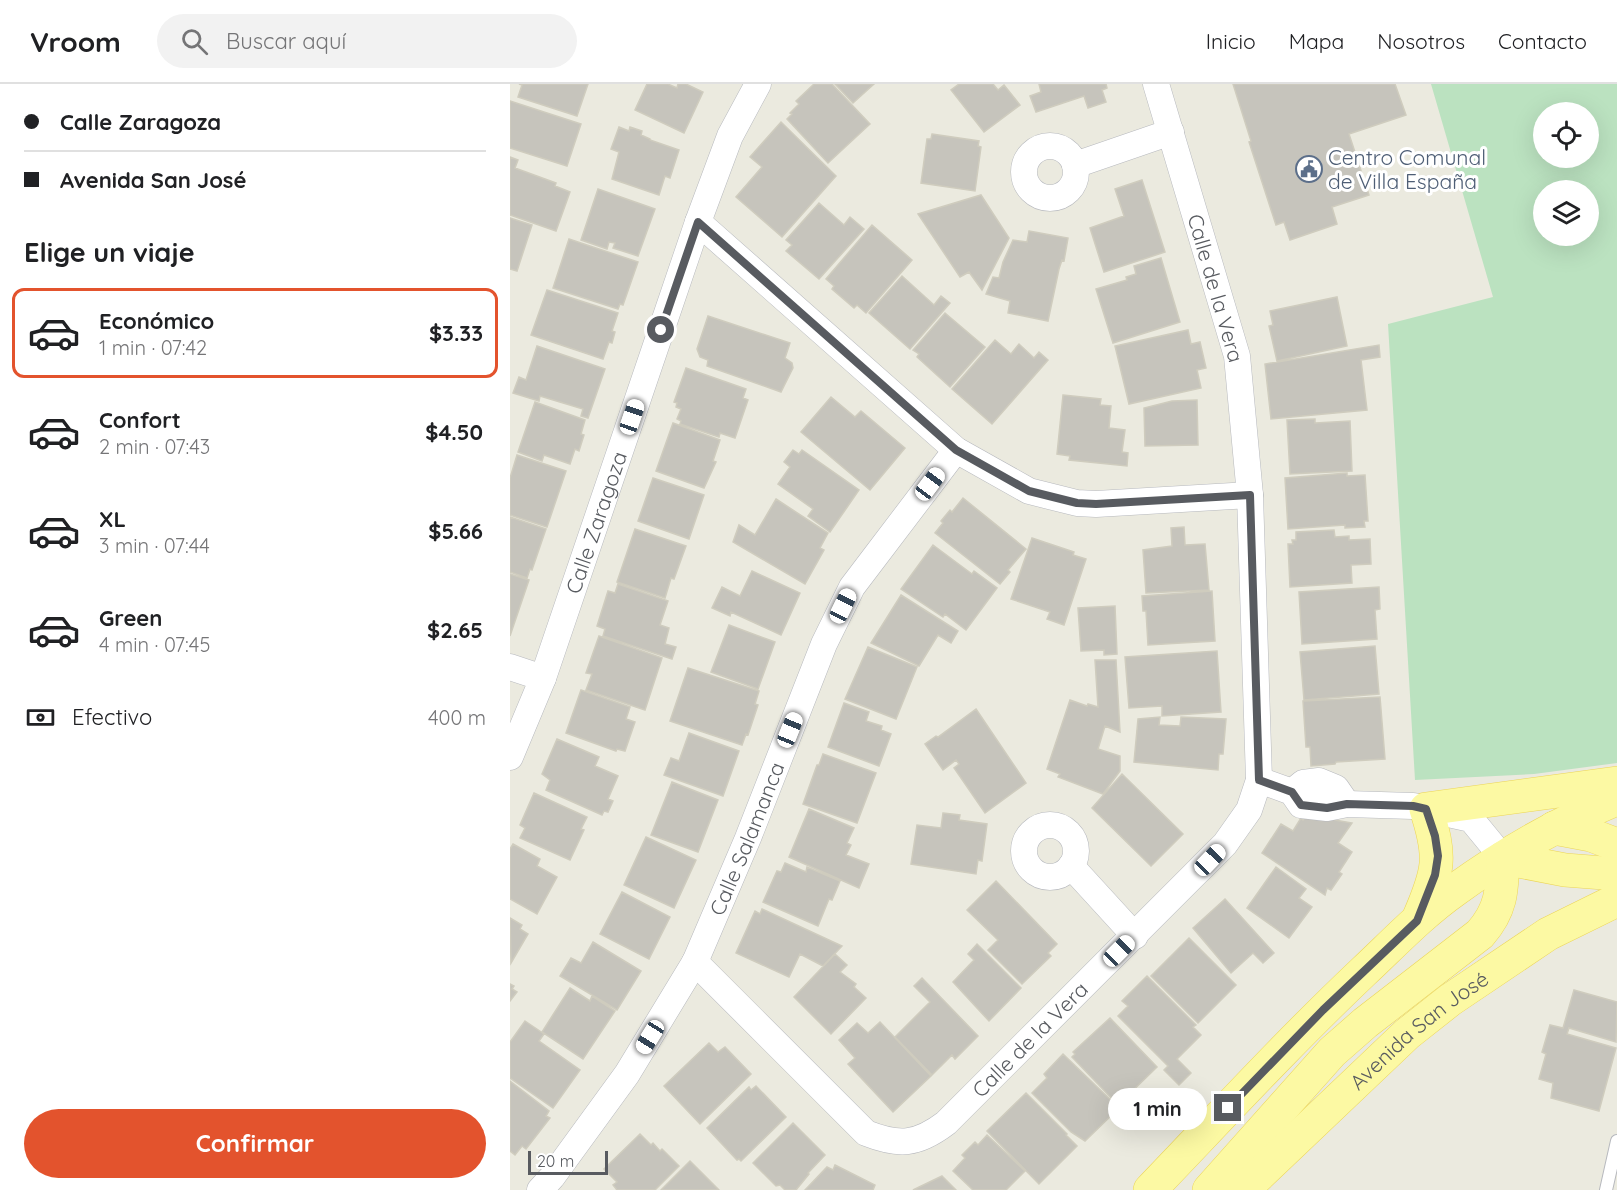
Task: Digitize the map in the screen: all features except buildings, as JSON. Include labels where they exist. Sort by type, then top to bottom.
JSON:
[{"type":"main road","points":[[1417,921],[1435,875],[1438,856],[1435,836],[1426,809],[1617,783]]},
{"type":"main road","points":[[1150,1190],[1323,1010],[1417,921],[1454,891],[1503,858],[1554,828],[1617,799]]},
{"type":"main road","points":[[1554,828],[1591,835],[1617,845]]},
{"type":"main road","points":[[1503,858],[1565,870],[1617,874]]},
{"type":"main road","points":[[1209,1190],[1332,1052],[1365,1023],[1480,934],[1488,925],[1499,904],[1503,858]]},
{"type":"main road","name":"Avenida San José","points":[[1242,1190],[1407,1034],[1450,1000],[1548,934],[1617,900]]},
{"type":"street","name":"Calle Zaragoza","points":[[510,757],[543,678],[698,222],[730,136],[758,84]]},
{"type":"street","name":"Calle de la Vera","points":[[694,962],[854,1123],[880,1138],[900,1142],[918,1140],[930,1135],[946,1123],[1135,936],[1225,844],[1249,810],[1259,780],[1250,495],[1237,356],[1156,84]]},
{"type":"street","points":[[1075,165],[1171,132]]},
{"type":"street","points":[[698,222],[956,450],[1029,491],[1077,503],[1096,504],[1250,495]]},
{"type":"street","name":"Calle Salamanca","points":[[552,1186],[627,1074],[694,962],[752,827],[824,644],[852,587],[956,450]]},
{"type":"street","points":[[510,667],[543,678]]},
{"type":"street","points":[[1259,780],[1292,792],[1301,805],[1327,808],[1347,804],[1413,806],[1471,819],[1503,858]]},
{"type":"street","points":[[1071,866],[1135,936]]},
{"type":"lane","points":[[1606,1190],[1617,1141]]},
{"type":"green space","points":[[1431,84],[1617,84],[1617,763],[1534,774],[1415,780],[1388,324],[1493,297]]},
{"type":"place","name":"Centro Comunal de Villa España","points":[[1309,169]]},
{"type":"route","points":[[661,330],[698,222],[956,450],[1029,491],[1077,503],[1096,504],[1250,495],[1259,780],[1292,792],[1301,805],[1327,808],[1347,804],[1413,806],[1426,809],[1435,836],[1438,856],[1435,875],[1417,921],[1323,1010],[1228,1108]]}]
